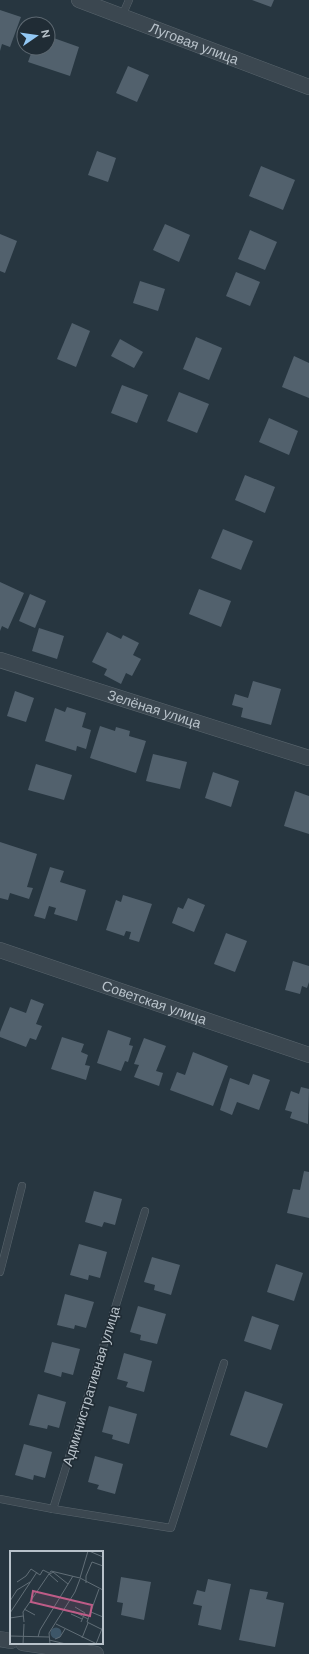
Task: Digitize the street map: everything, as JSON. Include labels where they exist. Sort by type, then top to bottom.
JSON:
[{"type":"street","name":"Луговая улица","points":[[79,0],[309,87]]},
{"type":"street","name":"Зелёная улица","points":[[0,660],[309,758]]},
{"type":"street","name":"Советская улица","points":[[0,950],[309,1055]]},
{"type":"street","points":[[0,1639],[10,1641]]},
{"type":"street","points":[[31,1644],[96,1654]]},
{"type":"lane","points":[[122,16],[129,0]]},
{"type":"lane","points":[[0,1272],[22,1186]]},
{"type":"lane","name":"Административная улица","points":[[53,1510],[145,1211]]},
{"type":"lane","points":[[0,1499],[53,1510],[171,1528],[224,1363]]},
{"type":"building","points":[[252,0],[274,0],[271,7]]},
{"type":"building","points":[[0,10],[18,16],[16,16],[16,31],[10,47],[2,44],[0,51]]},
{"type":"building","points":[[56,39],[79,47],[70,76],[28,62],[30,56],[56,56]]},
{"type":"building","points":[[128,66],[149,75],[137,102],[116,93]]},
{"type":"building","points":[[97,151],[116,158],[108,182],[88,175]]},
{"type":"building","points":[[261,166],[295,180],[283,210],[249,196]]},
{"type":"building","points":[[165,224],[190,235],[179,262],[153,250]]},
{"type":"building","points":[[250,230],[277,242],[265,270],[238,259]]},
{"type":"building","points":[[0,234],[17,241],[5,273],[0,271]]},
{"type":"building","points":[[236,272],[260,282],[250,306],[226,296]]},
{"type":"building","points":[[140,281],[165,289],[158,311],[133,303]]},
{"type":"building","points":[[72,323],[90,331],[76,367],[57,359]]},
{"type":"building","points":[[196,337],[222,348],[209,380],[183,369]]},
{"type":"building","points":[[120,339],[143,352],[134,368],[111,356]]},
{"type":"building","points":[[294,356],[309,363],[309,398],[282,387]]},
{"type":"building","points":[[122,385],[148,395],[137,423],[111,413]]},
{"type":"building","points":[[179,392],[209,404],[197,433],[167,421]]},
{"type":"building","points":[[269,418],[298,431],[289,455],[259,442]]},
{"type":"building","points":[[245,475],[275,487],[265,513],[235,500]]},
{"type":"building","points":[[223,529],[253,541],[241,570],[211,558]]},
{"type":"building","points":[[0,582],[24,593],[8,629],[2,626],[0,631]]},
{"type":"building","points":[[199,589],[231,601],[221,627],[189,614]]},
{"type":"building","points":[[30,594],[46,601],[35,628],[19,621]]},
{"type":"building","points":[[39,628],[64,636],[57,659],[32,651]]},
{"type":"building","points":[[107,632],[121,639],[123,635],[139,643],[133,655],[141,659],[132,676],[126,673],[121,684],[104,675],[107,669],[92,662]]},
{"type":"building","points":[[253,681],[281,689],[271,725],[241,717],[243,708],[232,705],[235,694],[248,698]]},
{"type":"building","points":[[15,691],[34,698],[26,722],[7,716]]},
{"type":"building","points":[[67,707],[86,713],[82,727],[91,730],[86,749],[77,746],[76,751],[45,741],[55,708],[65,712]]},
{"type":"building","points":[[100,726],[115,731],[116,727],[130,731],[129,736],[146,741],[136,773],[90,758]]},
{"type":"building","points":[[153,754],[187,762],[180,789],[146,781]]},
{"type":"building","points":[[36,764],[72,775],[64,800],[28,790]]},
{"type":"building","points":[[213,772],[239,781],[231,807],[205,798]]},
{"type":"building","points":[[295,791],[309,796],[309,834],[284,826]]},
{"type":"building","points":[[0,842],[37,854],[27,887],[33,888],[29,899],[10,893],[8,900],[0,898]]},
{"type":"building","points":[[50,867],[64,871],[60,882],[86,890],[77,921],[54,914],[56,908],[49,906],[45,919],[34,916]]},
{"type":"building","points":[[123,895],[152,904],[139,942],[129,939],[131,932],[126,931],[124,936],[106,930],[116,900],[121,902]]},
{"type":"building","points":[[188,898],[205,905],[194,932],[172,923],[178,907],[183,909]]},
{"type":"building","points":[[226,933],[247,941],[235,972],[214,964]]},
{"type":"building","points":[[293,961],[309,966],[309,982],[307,988],[302,986],[300,994],[285,990]]},
{"type":"building","points":[[31,999],[44,1004],[36,1024],[42,1026],[36,1040],[30,1038],[26,1047],[0,1037],[0,1032],[10,1007],[26,1013]]},
{"type":"building","points":[[108,1030],[131,1038],[129,1045],[133,1046],[128,1062],[125,1061],[121,1071],[97,1063]]},
{"type":"building","points":[[62,1037],[84,1044],[81,1052],[88,1055],[85,1065],[90,1066],[86,1080],[51,1069]]},
{"type":"building","points":[[144,1038],[166,1046],[156,1071],[163,1073],[159,1086],[134,1077],[139,1065],[134,1064]]},
{"type":"building","points":[[193,1052],[228,1066],[213,1106],[170,1090],[177,1072],[185,1075]]},
{"type":"building","points":[[253,1074],[270,1080],[259,1110],[237,1102],[232,1115],[220,1110],[230,1078],[249,1085]]},
{"type":"building","points":[[301,1087],[309,1089],[308,1124],[290,1118],[292,1112],[285,1110],[291,1091],[299,1094]]},
{"type":"building","points":[[304,1171],[309,1172],[309,1218],[287,1213],[293,1189],[300,1190]]},
{"type":"building","points":[[94,1191],[122,1199],[115,1225],[104,1222],[102,1227],[85,1222]]},
{"type":"building","points":[[79,1244],[107,1252],[100,1278],[89,1275],[88,1280],[70,1275]]},
{"type":"building","points":[[152,1257],[180,1265],[171,1295],[154,1290],[155,1285],[144,1282]]},
{"type":"building","points":[[276,1264],[303,1273],[294,1301],[267,1292]]},
{"type":"building","points":[[65,1294],[94,1302],[86,1328],[75,1325],[74,1329],[57,1325]]},
{"type":"building","points":[[138,1306],[166,1314],[157,1344],[140,1340],[141,1335],[130,1332]]},
{"type":"building","points":[[252,1316],[279,1325],[271,1350],[244,1341]]},
{"type":"building","points":[[52,1342],[80,1349],[73,1375],[62,1372],[61,1377],[44,1372]]},
{"type":"building","points":[[124,1353],[152,1361],[144,1392],[126,1387],[128,1382],[117,1379]]},
{"type":"building","points":[[245,1391],[283,1404],[267,1448],[230,1435]]},
{"type":"building","points":[[38,1394],[66,1402],[59,1428],[48,1425],[47,1429],[29,1425]]},
{"type":"building","points":[[109,1406],[137,1414],[129,1444],[112,1439],[113,1435],[102,1432]]},
{"type":"building","points":[[24,1444],[52,1452],[45,1478],[34,1475],[33,1480],[15,1475]]},
{"type":"building","points":[[95,1456],[123,1464],[115,1494],[97,1489],[99,1485],[88,1482]]},
{"type":"building","points":[[121,1577],[151,1582],[144,1620],[121,1615],[123,1603],[117,1602]]},
{"type":"building","points":[[208,1579],[231,1584],[221,1630],[198,1625],[202,1606],[193,1604],[197,1590],[205,1592]]},
{"type":"building","points":[[250,1589],[268,1592],[266,1599],[284,1603],[275,1647],[239,1640]]}]
